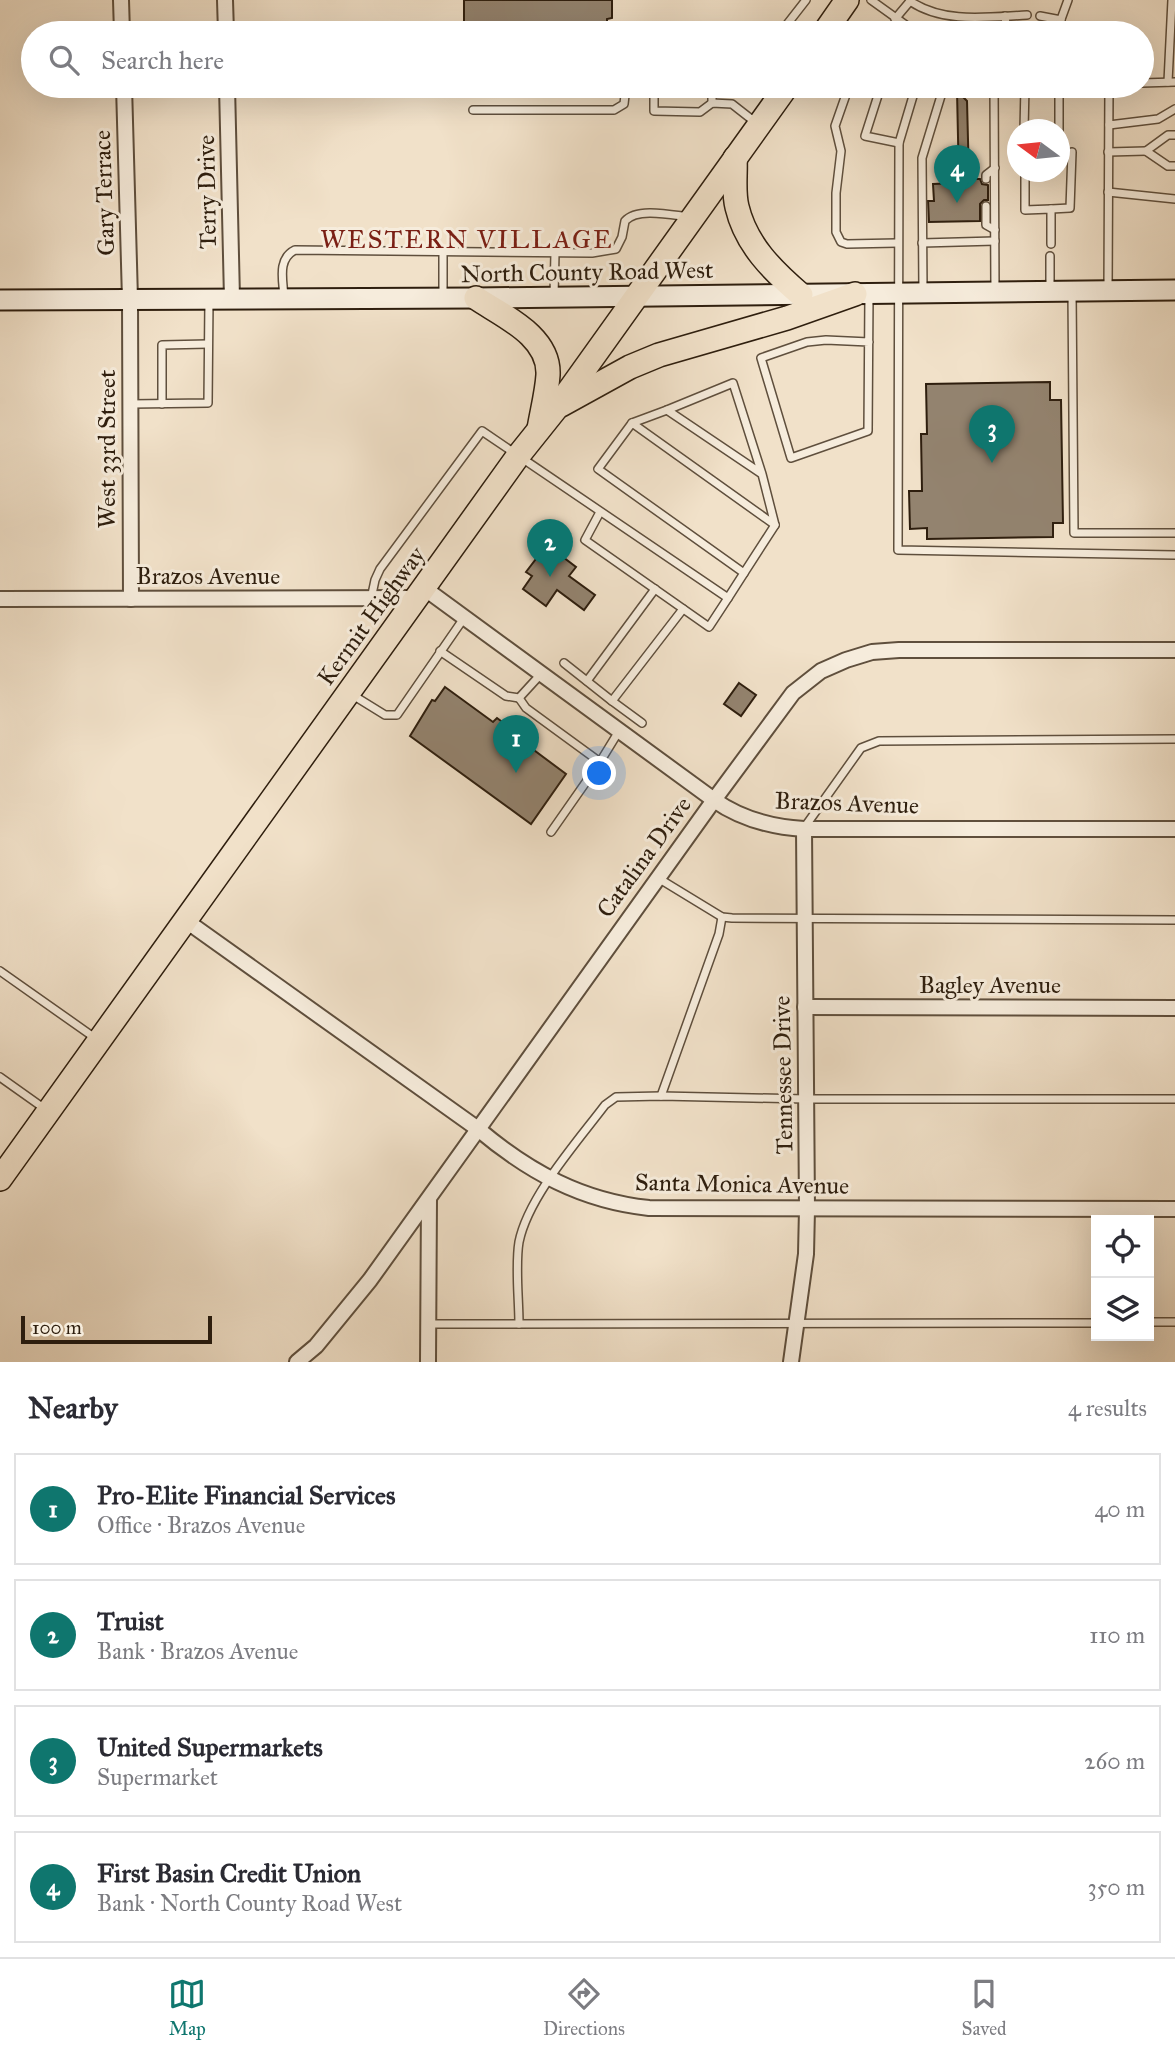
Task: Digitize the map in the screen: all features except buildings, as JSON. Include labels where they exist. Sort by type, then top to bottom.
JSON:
[{"type":"main road","points":[[832,21],[847,0]]},
{"type":"main road","name":"Kermit Highway","points":[[0,1179],[778,98]]},
{"type":"main road","points":[[735,158],[736,206],[744,225],[760,257],[801,295]]},
{"type":"main road","name":"North County Road West","points":[[0,300],[1175,290]]},
{"type":"main road","points":[[558,406],[629,367],[659,355],[862,294]]},
{"type":"main road","points":[[476,298],[526,331],[543,353],[548,372],[539,429]]},
{"type":"street","points":[[121,0],[122,21]]},
{"type":"street","points":[[225,0],[226,21]]},
{"type":"street","name":"Gary Terrace","points":[[124,98],[130,299]]},
{"type":"street","name":"Terry Drive","points":[[227,98],[232,298]]},
{"type":"street","name":"West 33rd Street","points":[[130,299],[131,599]]},
{"type":"street","name":"Brazos Avenue","points":[[0,599],[372,598],[420,593],[465,618],[714,800],[745,817],[768,825],[804,829],[1175,829]]},
{"type":"street","name":"Catalina Drive","points":[[297,1362],[316,1346],[370,1280],[657,878],[793,693],[821,671],[872,652],[1175,650]]},
{"type":"street","name":"Tennessee Drive","points":[[790,1362],[806,1254],[804,829]]},
{"type":"street","name":"Santa Monica Avenue","points":[[185,920],[501,1148],[551,1178],[596,1199],[649,1208],[1175,1209]]},
{"type":"street","name":"Bagley Avenue","points":[[805,1007],[1175,1008]]},
{"type":"street","points":[[428,1362],[429,1200]]},
{"type":"lane","points":[[791,21],[806,0]]},
{"type":"lane","points":[[871,0],[898,21]]},
{"type":"lane","points":[[1040,16],[1061,20],[1068,0]]},
{"type":"lane","points":[[1154,83],[1172,82],[1172,0]]},
{"type":"lane","points":[[895,19],[911,1],[926,12],[973,18],[1027,15]]},
{"type":"lane","points":[[1005,16],[1006,21]]},
{"type":"lane","points":[[473,110],[614,110],[624,104],[625,98]]},
{"type":"lane","points":[[654,98],[654,111],[700,112],[712,103],[732,104],[759,125]]},
{"type":"lane","points":[[712,98],[712,103]]},
{"type":"lane","points":[[845,98],[835,126],[841,151],[836,193],[836,232],[841,242],[897,243]]},
{"type":"lane","points":[[877,98],[865,136],[899,143]]},
{"type":"lane","points":[[912,98],[899,143],[898,550],[1175,555]]},
{"type":"lane","points":[[923,293],[922,158],[940,98]]},
{"type":"lane","points":[[994,98],[995,292]]},
{"type":"lane","points":[[1024,119],[1025,98]]},
{"type":"lane","points":[[1059,98],[1059,119]]},
{"type":"lane","points":[[1108,290],[1109,98]]},
{"type":"lane","points":[[1109,125],[1158,118],[1175,109]]},
{"type":"lane","points":[[1108,152],[1146,151],[1168,135],[1175,135]]},
{"type":"lane","points":[[1146,151],[1168,166],[1175,166]]},
{"type":"lane","points":[[1025,182],[1026,210],[1070,208],[1072,152]]},
{"type":"lane","points":[[986,179],[986,175],[995,168]]},
{"type":"lane","points":[[1108,192],[1175,199]]},
{"type":"lane","points":[[986,206],[986,225],[995,230]]},
{"type":"lane","points":[[1051,209],[1051,244]]},
{"type":"lane","points":[[284,298],[283,264],[288,253],[295,250],[592,253],[616,250],[625,221],[632,215],[693,217]]},
{"type":"lane","points":[[922,243],[995,241]]},
{"type":"lane","points":[[443,251],[443,298]]},
{"type":"lane","points":[[554,297],[555,253]]},
{"type":"lane","points":[[1050,256],[1050,291]]},
{"type":"lane","points":[[1072,291],[1074,533],[1175,533]]},
{"type":"lane","points":[[862,294],[869,342],[868,431],[791,458],[761,358],[807,342],[869,342]]},
{"type":"lane","points":[[130,404],[208,403],[209,298]]},
{"type":"lane","points":[[162,404],[162,345],[208,344]]},
{"type":"lane","points":[[600,512],[585,540],[709,627],[775,526],[762,474],[733,383],[632,423],[598,469],[744,573]]},
{"type":"lane","points":[[667,410],[762,474]]},
{"type":"lane","points":[[632,423],[775,526]]},
{"type":"lane","points":[[372,598],[380,569],[482,431],[728,598]]},
{"type":"lane","points":[[587,681],[655,589]]},
{"type":"lane","points":[[612,701],[683,609]]},
{"type":"lane","points":[[348,693],[385,715],[397,715],[465,618]]},
{"type":"lane","points":[[440,651],[506,696],[519,698],[526,708],[600,762]]},
{"type":"lane","points":[[564,663],[642,723]]},
{"type":"lane","points":[[519,698],[541,674]]},
{"type":"lane","points":[[551,832],[619,730]]},
{"type":"lane","points":[[804,829],[861,748],[878,741],[1175,739]]},
{"type":"lane","points":[[657,878],[722,917],[805,920],[1175,920]]},
{"type":"lane","points":[[662,1096],[719,934],[722,917]]},
{"type":"lane","points":[[0,971],[99,1041]]},
{"type":"lane","points":[[0,1077],[48,1112]]},
{"type":"lane","points":[[519,1324],[519,1245],[525,1221],[551,1178],[605,1105],[617,1097],[1175,1099]]},
{"type":"lane","points":[[1154,1322],[1175,1322]]},
{"type":"lane","points":[[429,1324],[1091,1323]]},
{"type":"place","name":"First Basin Credit Union","points":[[957,203]]},
{"type":"place","name":"United Supermarkets","points":[[992,463]]},
{"type":"place","name":"Truist","points":[[550,577]]},
{"type":"place","name":"Pro-Elite Financial Services","points":[[516,773]]},
{"type":"district","name":"WESTERN VILLAGE","points":[[467,239]]}]
